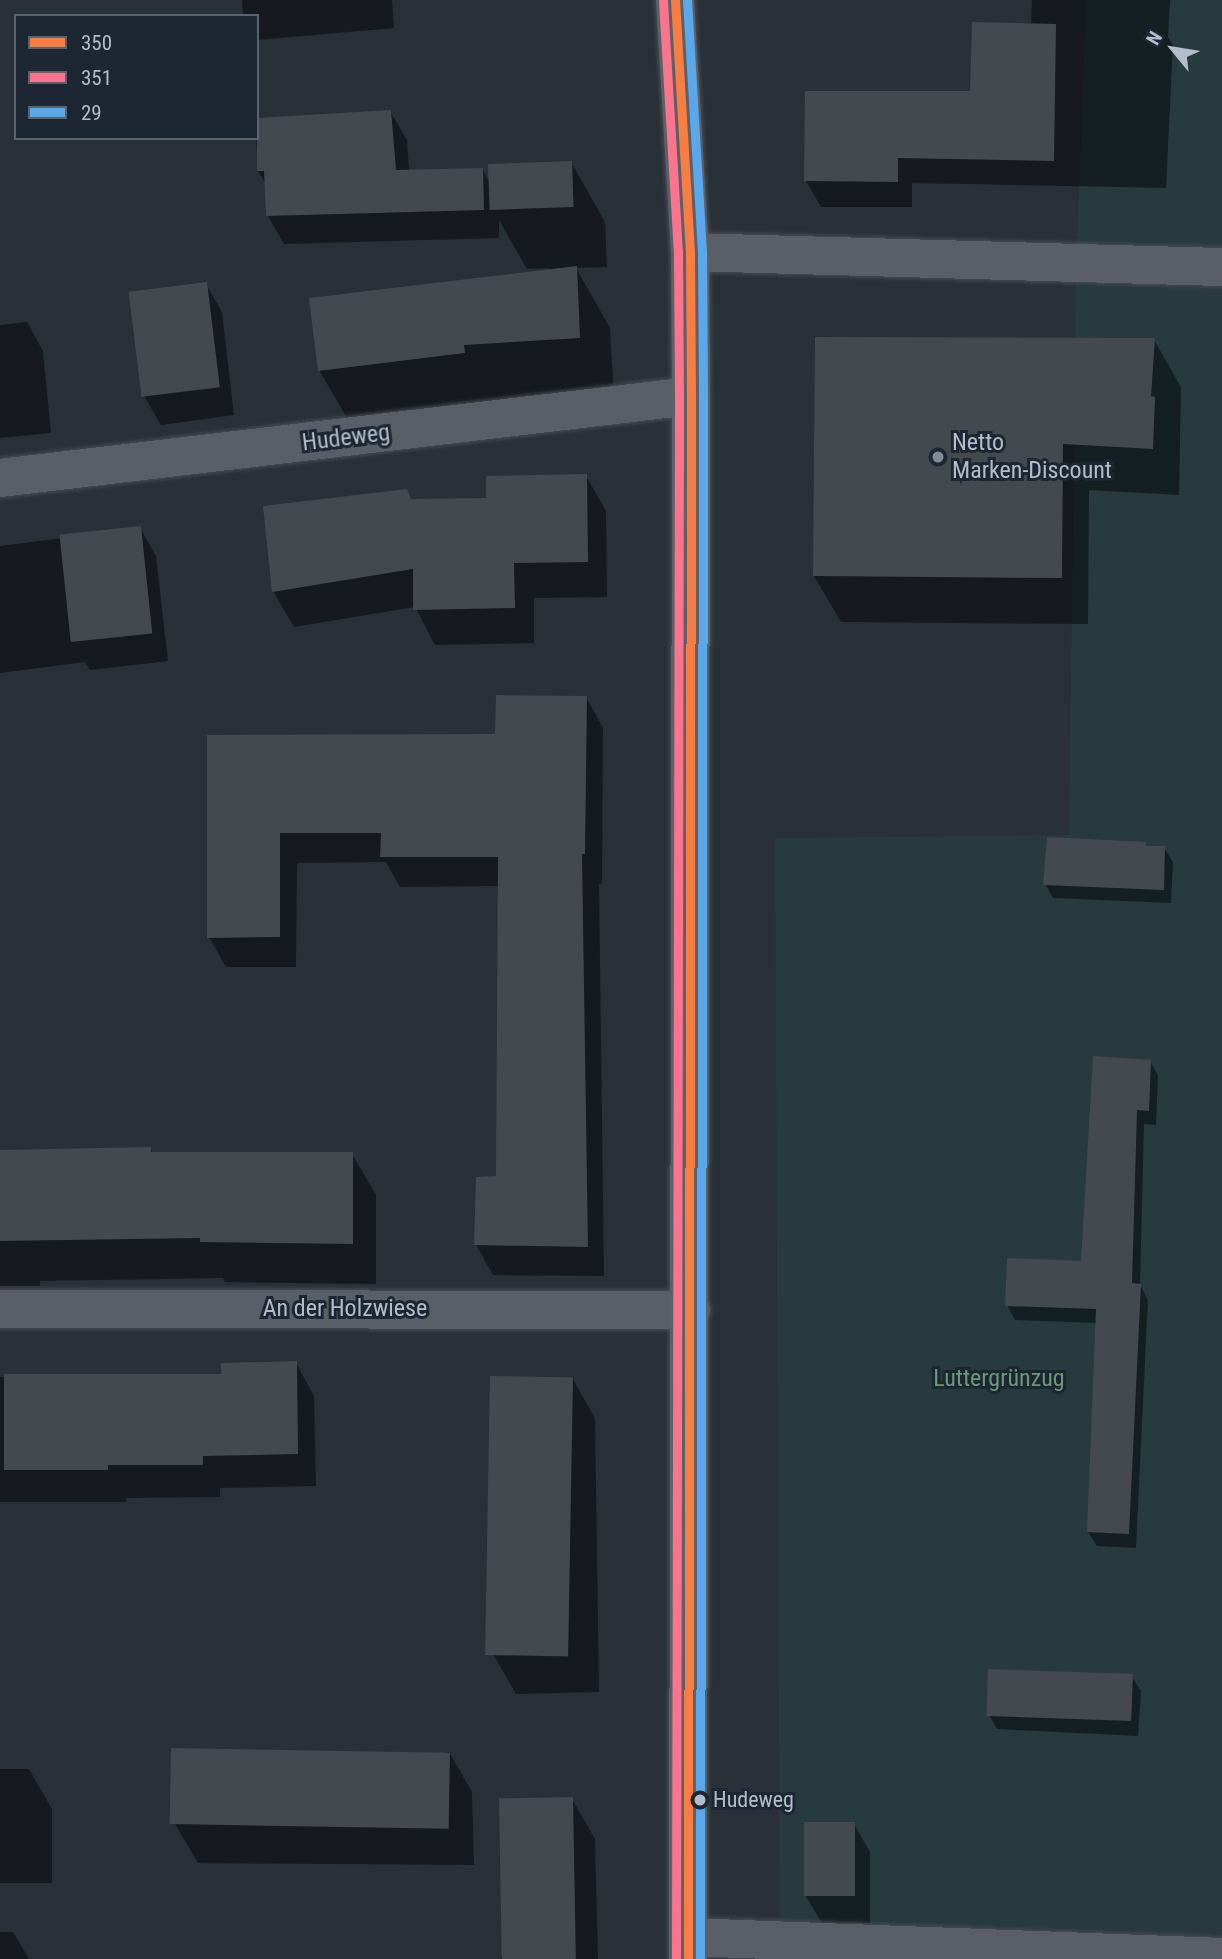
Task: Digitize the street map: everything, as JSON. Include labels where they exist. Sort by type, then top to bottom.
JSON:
[{"type":"main road","points":[[676,0],[690,253],[691,397],[688,1948]]},
{"type":"street","points":[[690,253],[1222,267]]},
{"type":"street","name":"Hudeweg","points":[[0,478],[691,397]]},
{"type":"street","name":"An der Holzwiese","points":[[0,1309],[691,1310]]},
{"type":"street","points":[[688,1948],[1222,1957]]},
{"type":"green space","name":"Luttergrünzug","points":[[1086,0],[1222,0],[1222,1959],[780,1959],[775,838],[1069,835],[1076,275]]},
{"type":"building","points":[[972,22],[1056,24],[1054,161],[898,158],[898,182],[804,181],[805,91],[970,91]]},
{"type":"building","points":[[391,110],[396,170],[483,168],[484,210],[266,216],[264,171],[257,171],[259,118]]},
{"type":"building","points":[[572,161],[574,207],[490,210],[488,164]]},
{"type":"building","points":[[577,266],[580,338],[464,345],[465,353],[318,371],[309,298]]},
{"type":"building","points":[[207,282],[220,387],[142,397],[129,292]]},
{"type":"building","name":"Netto Marken-Discount","points":[[815,337],[1155,338],[1151,396],[1155,397],[1153,449],[1063,444],[1062,578],[813,576]]},
{"type":"building","points":[[587,474],[588,562],[514,563],[515,608],[413,610],[413,569],[272,592],[263,506],[407,489],[411,499],[486,498],[486,476]]},
{"type":"building","points":[[141,526],[152,633],[71,642],[59,535]]},
{"type":"building","points":[[496,695],[587,696],[585,854],[582,854],[588,1247],[474,1245],[476,1177],[496,1176],[498,857],[380,857],[381,833],[280,833],[280,937],[207,938],[207,735],[495,734]]},
{"type":"building","points":[[1047,837],[1146,842],[1146,846],[1165,846],[1164,890],[1043,885]]},
{"type":"building","points":[[1093,1056],[1151,1060],[1149,1111],[1137,1110],[1132,1283],[1141,1284],[1129,1534],[1087,1532],[1096,1309],[1005,1306],[1007,1258],[1081,1261]]},
{"type":"building","points":[[151,1147],[151,1152],[353,1152],[353,1244],[200,1242],[200,1238],[0,1241],[0,1150]]},
{"type":"building","points":[[297,1361],[298,1454],[203,1456],[203,1465],[108,1465],[108,1470],[4,1470],[4,1374],[221,1374],[221,1363]]},
{"type":"building","points":[[490,1376],[573,1377],[568,1656],[485,1655]]},
{"type":"building","points":[[988,1669],[1133,1674],[1131,1721],[986,1716]]},
{"type":"building","points":[[171,1748],[450,1753],[449,1829],[170,1824]]},
{"type":"building","points":[[573,1797],[576,1959],[502,1959],[499,1798]]},
{"type":"building","points":[[804,1822],[855,1822],[855,1896],[804,1896]]},
{"type":"transit line","name":"350","points":[[675,0],[690,252],[691,396],[688,1959]]},
{"type":"transit line","name":"29","points":[[687,0],[702,251],[703,396],[700,1959]]},
{"type":"transit line","name":"351","points":[[663,1],[678,252],[679,396],[676,1959]]},
{"type":"place","name":"Netto Marken-Discount","points":[[938,457]]},
{"type":"place","name":"Hudeweg","points":[[700,1800]]}]
